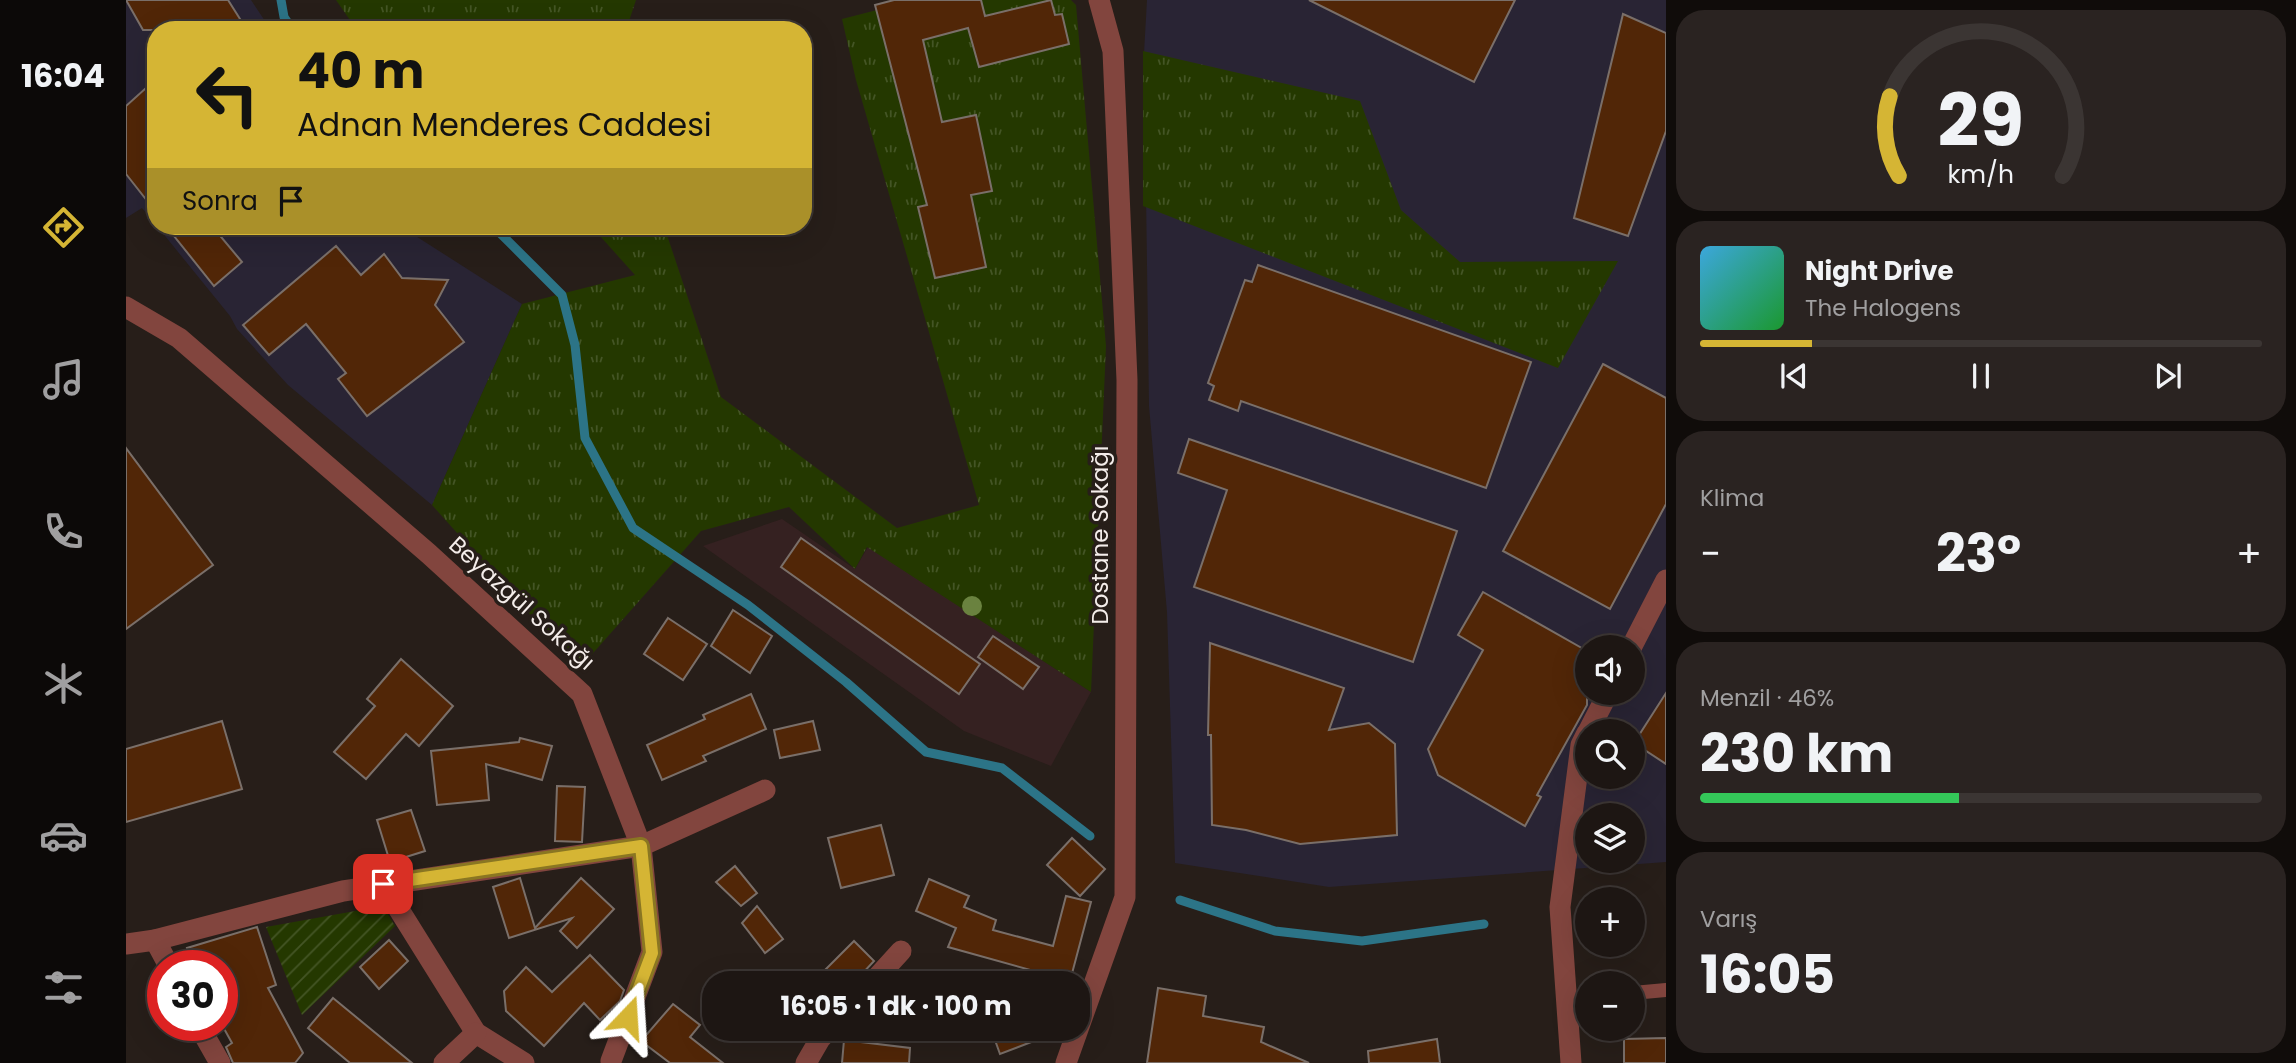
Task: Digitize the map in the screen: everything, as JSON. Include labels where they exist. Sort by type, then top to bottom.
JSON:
[{"type":"street","name":"Dostane Sokağı","points":[[1066,1063],[1125,897],[1127,380],[1113,51],[1099,0]]},
{"type":"street","name":"Beyazgül Sokağı","points":[[126,307],[179,338],[429,554],[582,694],[641,846],[652,953],[611,1062]]},
{"type":"street","points":[[1638,635],[1666,580]]},
{"type":"street","points":[[1571,1063],[1560,907],[1575,789]]},
{"type":"street","points":[[126,944],[155,940],[343,891],[641,846],[765,790]]},
{"type":"street","points":[[383,884],[476,1032],[524,1063]]},
{"type":"street","points":[[155,940],[160,950]]},
{"type":"street","points":[[883,971],[901,951]]},
{"type":"street","points":[[444,1063],[476,1032]]},
{"type":"street","points":[[208,1041],[220,1063]]},
{"type":"street","points":[[806,1063],[818,1041]]},
{"type":"lane","points":[[1645,992],[1666,990]]},
{"type":"shaded area","points":[[126,0],[251,0],[265,21],[147,21],[147,214],[142,208],[126,218]]},
{"type":"shaded area","points":[[1147,0],[1666,0],[1666,862],[1645,864],[1645,803],[1575,803],[1575,869],[1329,887],[1175,863],[1167,612],[1149,406],[1144,53]]},
{"type":"shaded area","points":[[164,235],[414,235],[522,304],[432,505],[288,385],[237,329],[230,316]]},
{"type":"shaded area","points":[[782,519],[855,569],[868,547],[1091,692],[1051,766],[964,731],[703,546]]},
{"type":"green space","points":[[336,0],[636,0],[629,21],[351,21]]},
{"type":"green space","points":[[916,0],[1071,0],[1076,5],[1106,346],[1091,692],[867,547],[855,569],[789,507],[701,531],[579,669],[432,505],[522,304],[635,275],[599,235],[667,235],[721,397],[897,528],[979,505],[856,80],[842,19]]},
{"type":"green space","points":[[1143,51],[1360,101],[1401,210],[1460,262],[1618,261],[1558,368],[1143,206]]},
{"type":"green space","points":[[383,906],[395,926],[302,1015],[266,927]]},
{"type":"building","points":[[126,0],[228,0],[241,21],[147,21],[147,30],[143,30]]},
{"type":"building","points":[[894,0],[981,0],[985,16],[1051,0],[1055,15],[1062,14],[1069,44],[979,67],[968,28],[923,40],[942,122],[976,115],[992,191],[971,195],[986,267],[935,278],[918,207],[927,205],[875,5]]},
{"type":"building","points":[[1309,0],[1515,0],[1474,82]]},
{"type":"building","points":[[1623,14],[1666,33],[1666,131],[1628,236],[1574,218]]},
{"type":"building","points":[[147,87],[147,201],[126,174],[126,106]]},
{"type":"building","points":[[173,235],[220,235],[242,262],[214,286]]},
{"type":"building","points":[[336,246],[361,275],[384,254],[402,278],[448,280],[435,305],[464,342],[367,416],[338,379],[346,373],[306,324],[269,355],[243,325]]},
{"type":"building","points":[[1258,265],[1531,362],[1486,488],[1241,401],[1238,411],[1209,400],[1214,386],[1208,383],[1245,280],[1252,282]]},
{"type":"building","points":[[1603,364],[1666,398],[1666,504],[1610,609],[1503,551]]},
{"type":"building","points":[[1189,439],[1457,531],[1413,662],[1194,587],[1227,490],[1178,473]]},
{"type":"building","points":[[126,448],[213,565],[126,629]]},
{"type":"building","points":[[801,538],[980,664],[959,694],[781,567]]},
{"type":"building","points":[[1483,592],[1575,644],[1575,705],[1587,705],[1579,719],[1575,719],[1575,727],[1537,795],[1541,797],[1525,826],[1438,775],[1428,749],[1483,650],[1458,635]]},
{"type":"building","points":[[733,610],[772,636],[750,673],[711,646]]},
{"type":"building","points":[[668,618],[707,644],[683,680],[644,654]]},
{"type":"building","points":[[993,636],[1039,667],[1023,689],[978,657]]},
{"type":"building","points":[[1210,643],[1344,688],[1329,730],[1369,723],[1395,744],[1397,835],[1300,844],[1246,830],[1212,825],[1211,735],[1208,735]]},
{"type":"building","points":[[401,659],[453,706],[419,746],[406,734],[366,779],[334,752],[375,706],[367,699]]},
{"type":"building","points":[[1666,693],[1666,764],[1645,750],[1645,726]]},
{"type":"building","points":[[751,694],[766,729],[703,756],[706,761],[662,780],[647,745],[705,719],[703,715]]},
{"type":"building","points":[[222,721],[242,789],[126,822],[126,749]]},
{"type":"building","points":[[813,721],[820,750],[780,758],[774,730]]},
{"type":"building","points":[[520,738],[552,746],[542,780],[486,764],[489,800],[437,805],[431,751],[519,742]]},
{"type":"building","points":[[557,786],[585,787],[582,842],[555,841]]},
{"type":"building","points":[[411,810],[425,851],[390,862],[377,820]]},
{"type":"building","points":[[881,825],[894,875],[841,888],[828,838]]},
{"type":"building","points":[[1072,838],[1105,869],[1080,896],[1047,865]]},
{"type":"building","points":[[735,866],[757,893],[741,906],[716,882]]},
{"type":"building","points":[[520,878],[535,928],[581,878],[614,909],[577,948],[560,931],[572,918],[509,938],[493,887]]},
{"type":"building","points":[[929,879],[969,896],[964,907],[996,920],[993,930],[1053,946],[1066,896],[1091,902],[1073,971],[1034,971],[948,947],[956,928],[916,911]]},
{"type":"building","points":[[757,906],[783,939],[765,953],[742,923]]},
{"type":"building","points":[[257,927],[276,985],[268,988],[303,1053],[295,1063],[233,1063],[226,1047],[232,1043],[231,1041],[238,1041],[238,950],[187,948]]},
{"type":"building","points":[[389,940],[408,961],[379,989],[360,967]]},
{"type":"building","points":[[854,941],[874,961],[865,971],[824,971]]},
{"type":"building","points":[[590,955],[624,990],[620,1001],[600,1020],[584,1003],[544,1046],[506,1011],[504,991],[526,967],[552,992]]},
{"type":"building","points":[[1158,988],[1206,996],[1203,1016],[1264,1027],[1261,1042],[1309,1063],[1147,1063]]},
{"type":"building","points":[[333,998],[412,1063],[350,1063],[308,1028]]},
{"type":"building","points":[[673,1004],[700,1025],[690,1037],[723,1063],[670,1063],[641,1041]]},
{"type":"building","points":[[1645,1038],[1666,1038],[1666,1063],[1624,1063],[1624,1041],[1645,1041]]},
{"type":"building","points":[[1437,1039],[1440,1063],[1369,1063],[1368,1051]]},
{"type":"building","points":[[844,1041],[910,1048],[909,1063],[842,1063]]},
{"type":"building","points":[[995,1041],[1034,1041],[1000,1054]]},
{"type":"waterway","points":[[281,0],[287,21]]},
{"type":"waterway","points":[[502,235],[562,295],[575,345],[585,438],[633,528],[748,605],[846,682],[926,752],[1002,768],[1090,836]]},
{"type":"waterway","points":[[1180,900],[1275,931],[1362,941],[1484,924]]},
{"type":"route","points":[[383,884],[641,846],[652,953],[628,1017]]}]
